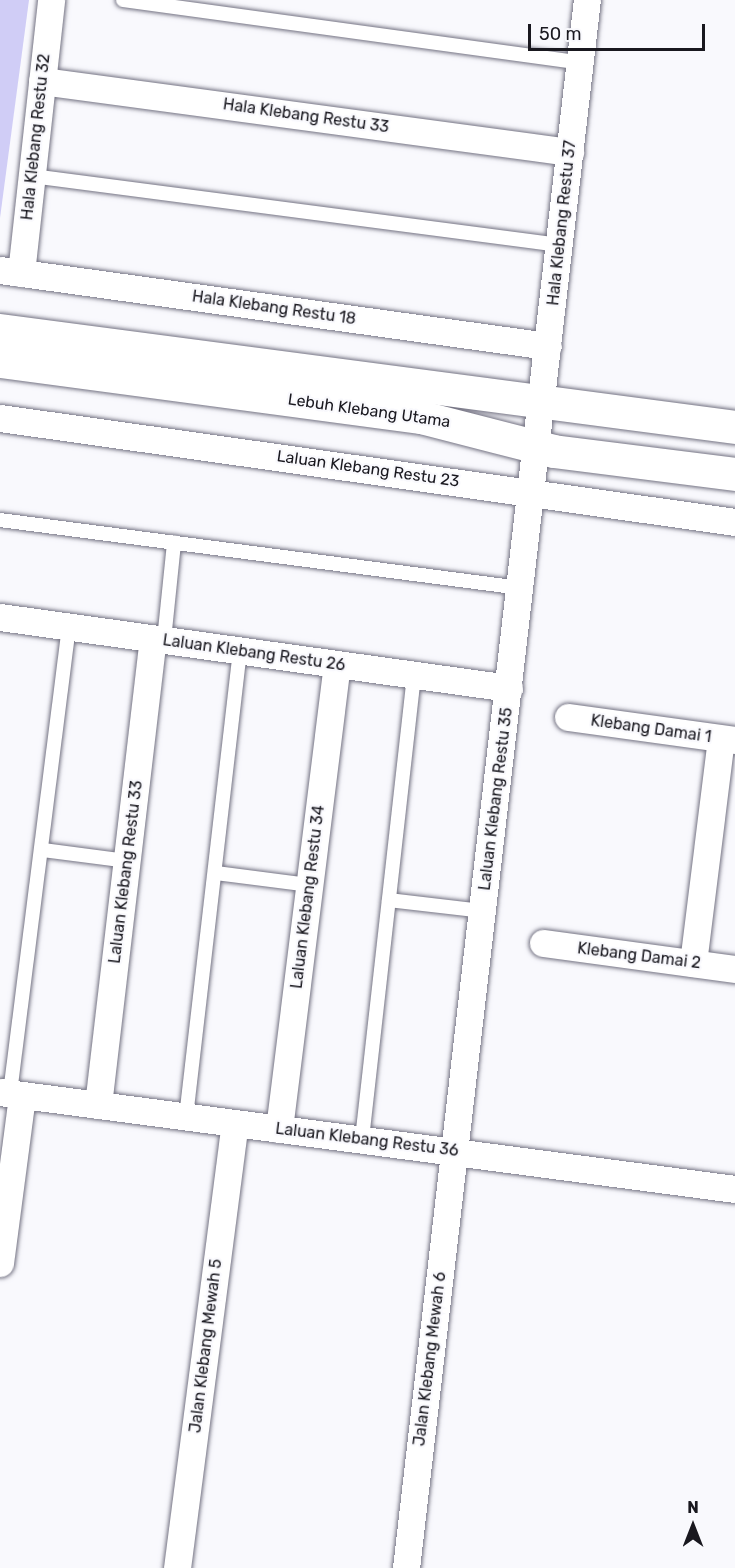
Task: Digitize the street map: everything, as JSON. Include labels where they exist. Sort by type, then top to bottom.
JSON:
[{"type":"street","name":"Hala Klebang Restu 32","points":[[10,272],[32,176],[51,0]]},
{"type":"street","name":"Hala Klebang Restu 37","points":[[537,447],[587,0]]},
{"type":"street","name":"Hala Klebang Restu 33","points":[[42,81],[570,152]]},
{"type":"street","name":"Hala Klebang Restu 18","points":[[10,272],[548,346]]},
{"type":"street","name":"Lebuh Klebang Utama","points":[[0,330],[735,427]]},
{"type":"street","name":"Lebuh Klebang Utama","points":[[0,361],[442,421],[537,447],[735,474]]},
{"type":"street","name":"Laluan Klebang Restu 23","points":[[0,418],[735,522]]},
{"type":"street","name":"Laluan Klebang Restu 35","points":[[455,1151],[537,447]]},
{"type":"street","name":"Laluan Klebang Restu 26","points":[[0,617],[509,688]]},
{"type":"street","name":"Laluan Klebang Restu 33","points":[[98,1105],[158,639]]},
{"type":"street","name":"Laluan Klebang Restu 34","points":[[279,1129],[337,665]]},
{"type":"street","name":"Klebang Damai 1","points":[[568,717],[728,740]]},
{"type":"street","points":[[693,963],[728,740]]},
{"type":"street","name":"Klebang Damai 2","points":[[543,944],[735,969]]},
{"type":"street","points":[[0,1263],[11,1093]]},
{"type":"street","name":"Laluan Klebang Restu 36","points":[[11,1093],[735,1189]]},
{"type":"street","name":"Jalan Klebang Mewah 5","points":[[177,1568],[235,1124]]},
{"type":"street","name":"Jalan Klebang Mewah 6","points":[[406,1568],[455,1151]]},
{"type":"lane","points":[[123,0],[580,63]]},
{"type":"lane","points":[[32,176],[560,245]]},
{"type":"lane","points":[[0,520],[521,588]]},
{"type":"lane","points":[[158,639],[174,543]]},
{"type":"lane","points":[[11,1093],[69,627]]},
{"type":"lane","points":[[186,1117],[240,651]]},
{"type":"lane","points":[[362,1139],[414,675]]},
{"type":"lane","points":[[43,850],[128,861]]},
{"type":"lane","points":[[216,873],[310,885]]},
{"type":"lane","points":[[389,900],[483,911]]},
{"type":"shaded area","points":[[0,0],[29,0],[0,218]]}]
